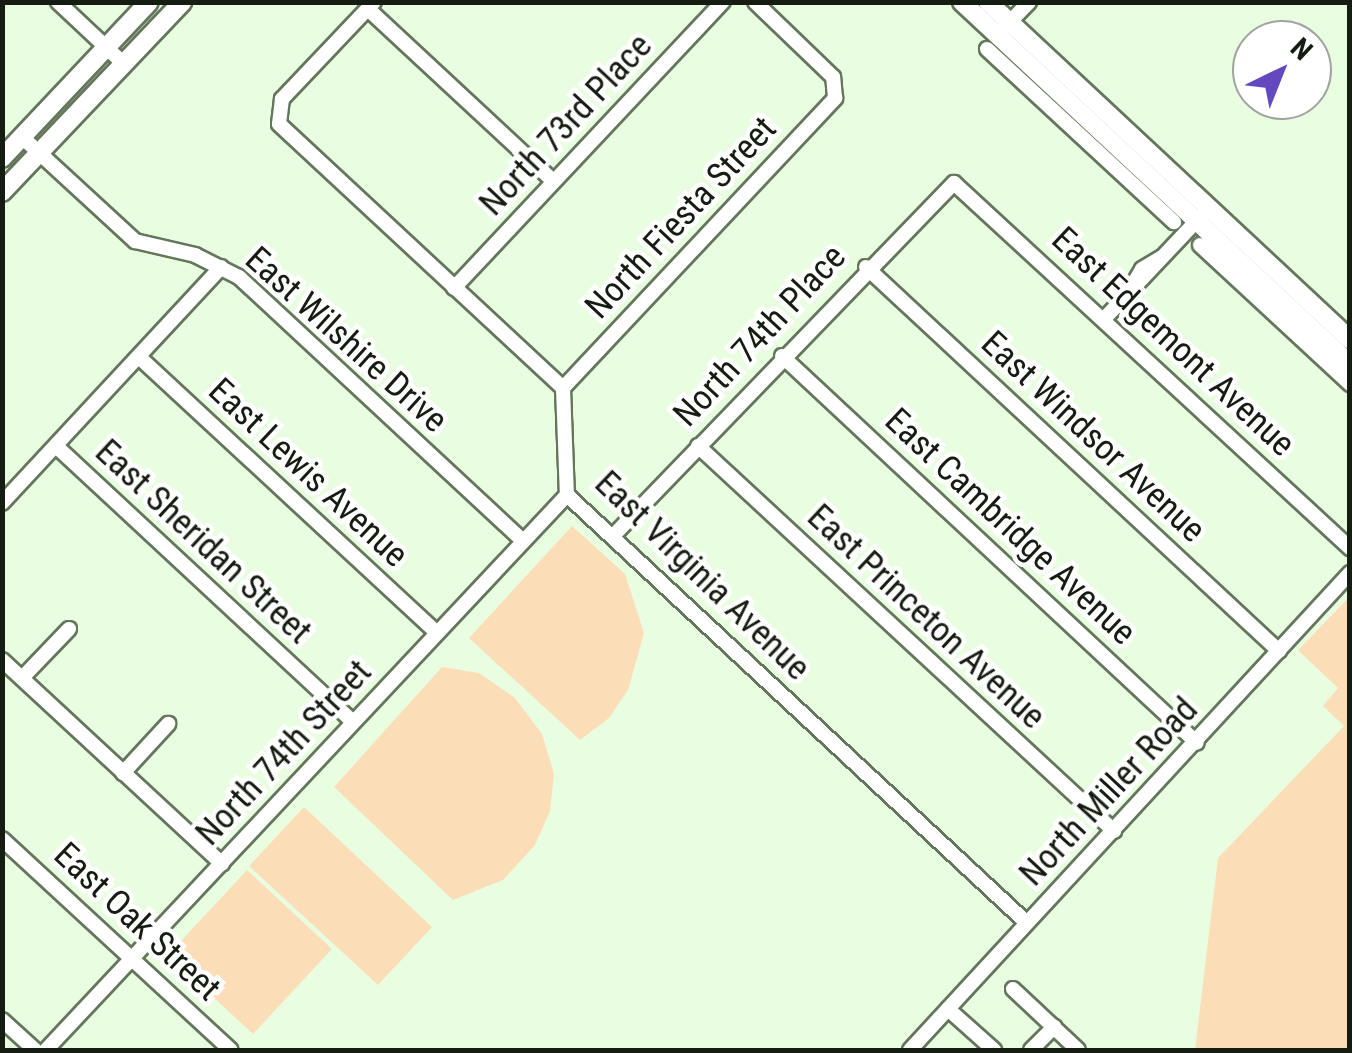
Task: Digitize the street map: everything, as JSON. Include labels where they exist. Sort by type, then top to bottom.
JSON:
[{"type":"main road","points":[[2,158],[149,2]]},
{"type":"main road","points":[[2,192],[182,2]]},
{"type":"main road","points":[[962,2],[1164,190]]},
{"type":"main road","points":[[988,2],[998,36],[1052,97],[1164,190],[1202,215],[1227,250],[1350,364]]},
{"type":"main road","points":[[1227,250],[1350,340]]},
{"type":"street","points":[[58,2],[124,64]]},
{"type":"street","name":"North 73rd Place","points":[[454,288],[723,2]]},
{"type":"street","name":"North Fiesta Street","points":[[563,388],[835,98],[838,88],[755,2]]},
{"type":"street","points":[[998,36],[1029,2]]},
{"type":"street","points":[[553,182],[371,6],[282,100],[276,116],[563,388]]},
{"type":"street","name":"East Wilshire Drive","points":[[22,137],[135,242],[221,267],[523,541]]},
{"type":"street","name":"North 74th Place","points":[[613,536],[866,267],[954,183]]},
{"type":"street","name":"East Edgemont Avenue","points":[[954,183],[1350,548]]},
{"type":"street","points":[[1164,190],[1174,222]]},
{"type":"street","points":[[1104,319],[1202,215]]},
{"type":"street","points":[[1200,245],[1227,250],[1350,384]]},
{"type":"street","points":[[2,503],[221,267]]},
{"type":"street","name":"East Windsor Avenue","points":[[866,267],[1280,651]]},
{"type":"street","name":"East Cambridge Avenue","points":[[782,356],[1197,742]]},
{"type":"street","name":"East Lewis Avenue","points":[[139,357],[436,632]]},
{"type":"street","name":"East Virginia Avenue","points":[[563,388],[567,495],[1028,924]]},
{"type":"street","name":"East Sheridan Street","points":[[56,446],[354,722]]},
{"type":"street","name":"East Princeton Avenue","points":[[698,446],[1114,831]]},
{"type":"street","name":"North 74th Street","points":[[46,1050],[567,495]]},
{"type":"street","name":"North Miller Road","points":[[910,1050],[1350,574]]},
{"type":"street","points":[[22,678],[68,629]]},
{"type":"street","points":[[2,660],[222,864]]},
{"type":"street","points":[[124,773],[168,724]]},
{"type":"street","name":"East Oak Street","points":[[2,839],[231,1050]]},
{"type":"street","points":[[1013,989],[1078,1050]]},
{"type":"street","points":[[948,1009],[994,1050]]},
{"type":"street","points":[[2,1020],[36,1050]]},
{"type":"street","points":[[1031,1050],[1054,1027]]},
{"type":"shaded area","points":[[572,526],[625,574],[644,633],[628,690],[609,718],[580,740],[469,638]]},
{"type":"shaded area","points":[[1349,597],[1349,1050],[1195,1050],[1218,858],[1344,726],[1323,706],[1338,688],[1298,650]]},
{"type":"shaded area","points":[[442,667],[479,673],[515,698],[542,734],[554,774],[550,811],[535,845],[503,880],[453,900],[334,787]]},
{"type":"shaded area","points":[[304,807],[432,927],[378,985],[249,866]]},
{"type":"shaded area","points":[[247,870],[332,949],[253,1034],[168,955]]}]
